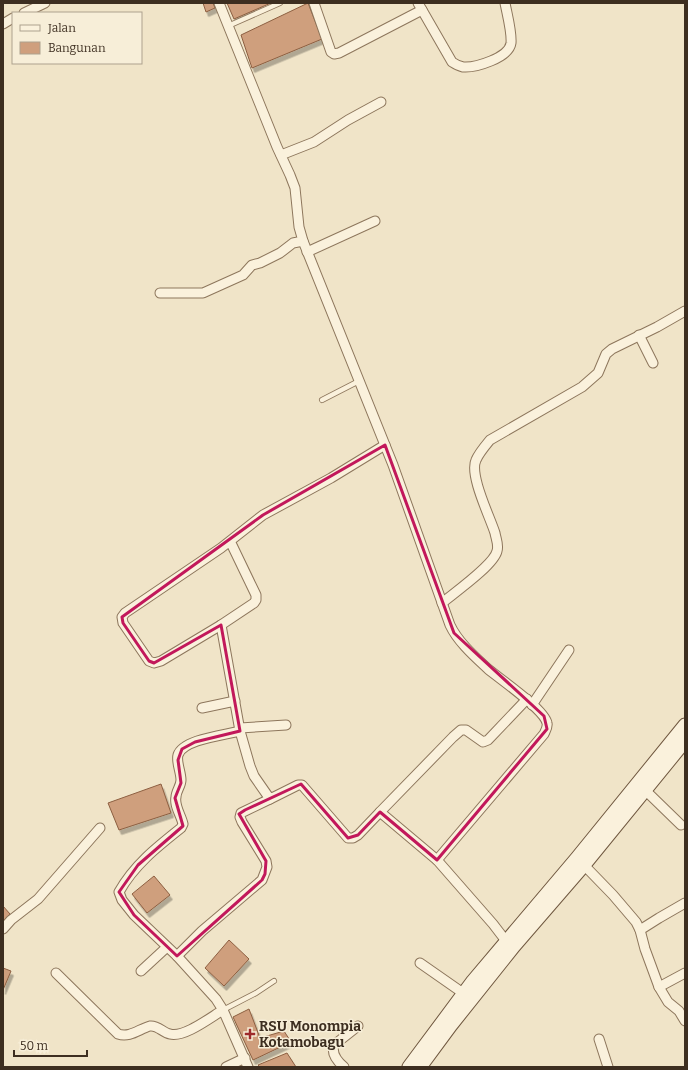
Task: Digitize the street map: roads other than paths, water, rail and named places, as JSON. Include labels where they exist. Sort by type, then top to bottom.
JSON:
[{"type":"main road","points":[[580,862],[685,725]]},
{"type":"main road","points":[[409,1067],[463,994],[645,790],[685,741]]},
{"type":"main road","points":[[420,1067],[510,943]]},
{"type":"street","points":[[26,12],[45,3]]},
{"type":"street","points":[[219,3],[295,188],[299,227],[303,241],[385,445],[450,625],[461,642],[488,668],[530,702],[544,716],[547,722],[547,729],[544,734],[437,860]]},
{"type":"street","points":[[314,3],[331,52],[334,54],[339,53],[420,7],[452,62],[462,67],[471,67],[492,61],[509,49],[511,38],[505,3]]},
{"type":"street","points":[[3,24],[12,19]]},
{"type":"street","points":[[281,155],[314,142],[348,120],[381,102]]},
{"type":"street","points":[[307,252],[375,221]]},
{"type":"street","points":[[160,293],[203,293],[243,275],[252,265],[260,263],[280,253],[293,243],[303,241]]},
{"type":"street","points":[[442,603],[486,567],[497,552],[497,544],[493,528],[475,475],[474,465],[484,447],[490,440],[582,387],[598,373],[606,354],[612,349],[685,311]]},
{"type":"street","points":[[639,335],[653,363]]},
{"type":"street","points":[[230,541],[256,595],[256,600],[254,603],[161,662],[154,663],[149,661],[123,623],[122,617],[125,612],[230,541],[273,509],[332,478],[385,445]]},
{"type":"street","points":[[221,625],[240,730],[254,776],[270,799]]},
{"type":"street","points":[[177,956],[202,932],[262,880],[267,867],[266,861],[242,822],[240,817],[241,813],[298,785],[302,785],[348,838],[353,838],[358,835],[461,730],[466,730],[478,740],[483,742],[488,740],[530,702],[569,650]]},
{"type":"street","points":[[202,708],[234,701]]},
{"type":"street","points":[[226,1067],[246,1063],[223,1010],[216,999],[177,956],[134,915],[122,900],[119,892],[130,874],[138,865],[181,828],[183,824],[175,798],[181,783],[178,755],[182,749],[195,742],[240,730],[286,725]]},
{"type":"street","points":[[645,790],[681,826]]},
{"type":"street","points":[[380,812],[437,860],[510,943]]},
{"type":"street","points":[[3,929],[11,920],[38,899],[100,828]]},
{"type":"street","points":[[580,862],[613,895],[636,922],[659,987],[668,1002],[679,1011],[685,1021]]},
{"type":"street","points":[[640,930],[685,903]]},
{"type":"street","points":[[141,971],[167,947]]},
{"type":"street","points":[[420,963],[463,994]]},
{"type":"street","points":[[56,974],[118,1034],[124,1036],[152,1026],[170,1034],[180,1034],[223,1010]]},
{"type":"street","points":[[659,987],[685,974]]},
{"type":"street","points":[[344,1067],[334,1055],[334,1045],[358,1026]]},
{"type":"street","points":[[599,1039],[608,1067]]},
{"type":"lane","points":[[228,26],[280,3]]},
{"type":"lane","points":[[322,400],[359,380]]},
{"type":"lane","points":[[223,1010],[256,994],[274,981]]},
{"type":"place","name":"RSU Monompia Kotamobagu","points":[[250,1034]]}]
